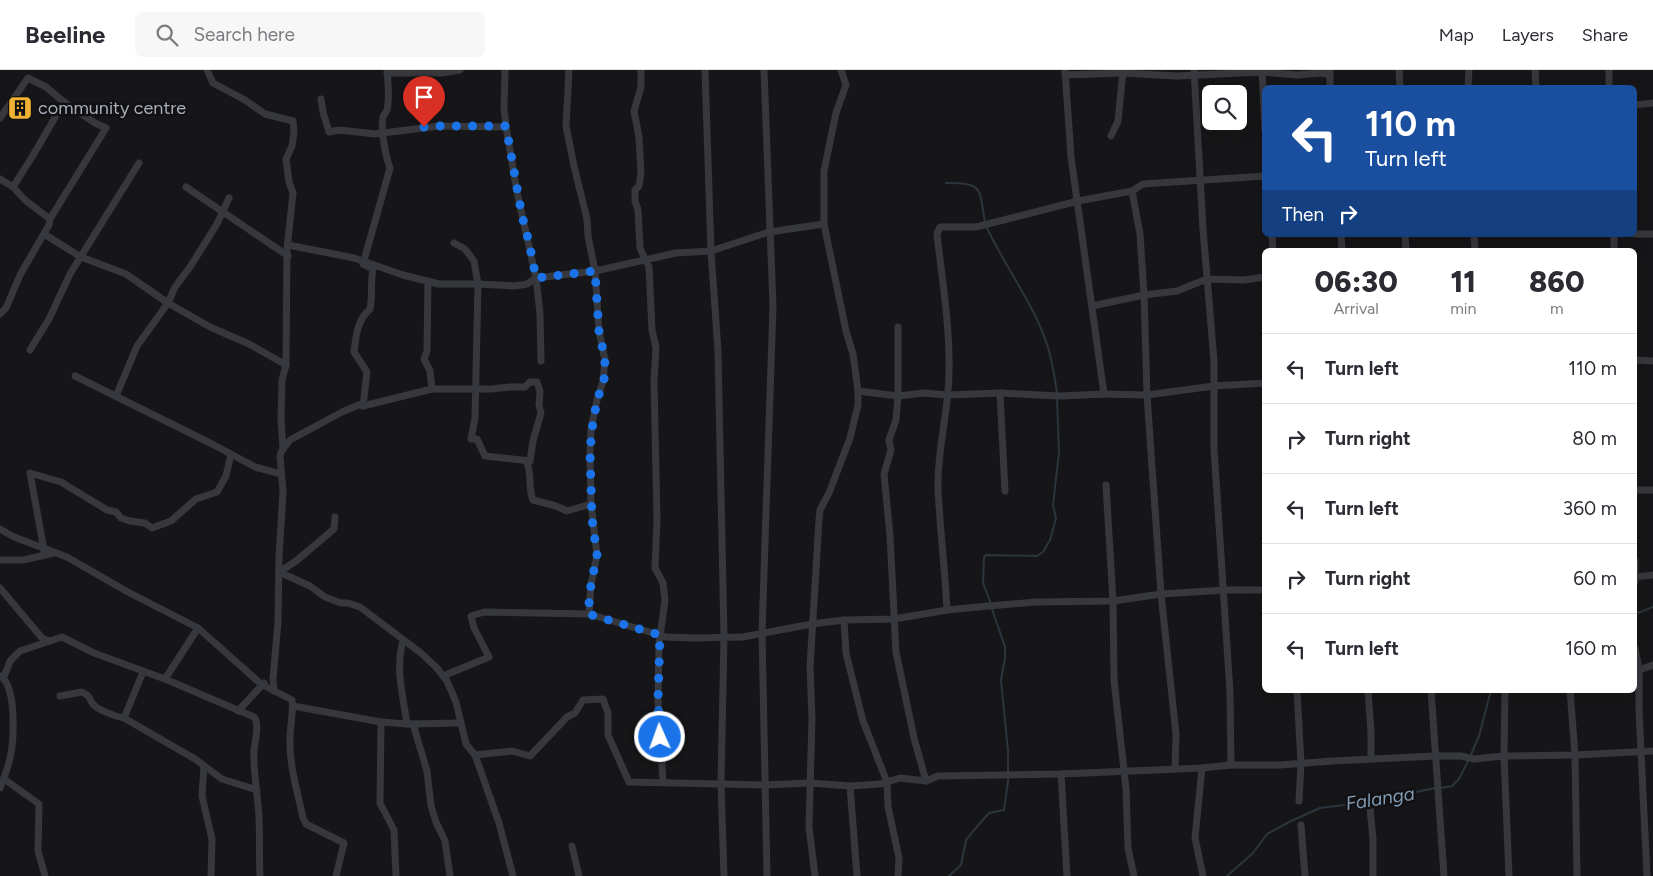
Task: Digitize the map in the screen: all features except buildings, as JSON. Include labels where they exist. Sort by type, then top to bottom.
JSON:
[{"type":"street","points":[[207,70],[213,83],[266,114],[292,121],[294,132],[292,146],[286,159],[289,182],[293,193],[288,245],[286,365],[282,380],[281,418],[283,449]]},
{"type":"street","points":[[363,406],[367,372],[354,352],[356,331],[365,314],[370,309],[372,296],[370,282],[373,269],[363,264],[390,168],[386,155],[383,116],[387,112],[388,71],[460,70]]},
{"type":"street","points":[[505,70],[504,108],[506,126],[522,216],[536,278],[540,313],[541,361]]},
{"type":"street","points":[[570,70],[566,126],[587,219],[588,236],[595,271],[599,331],[605,360],[604,381],[597,400],[590,452],[591,504],[597,555],[591,584],[588,614]]},
{"type":"street","points":[[641,70],[641,87],[634,111],[639,137],[641,172],[639,186],[635,190],[635,201],[638,210],[640,248],[649,270],[652,330],[656,348],[654,381],[657,520],[655,568],[663,583],[665,600],[663,636],[659,644],[658,710],[663,782]]},
{"type":"street","points":[[705,70],[711,251],[718,351],[724,636],[721,783],[724,876]]},
{"type":"street","points":[[764,70],[773,306],[762,632],[766,876]]},
{"type":"street","points":[[815,876],[809,827],[812,624],[815,605],[820,510],[829,493],[850,438],[858,405],[853,354],[846,331],[824,224],[824,171],[836,113],[846,85],[841,70]]},
{"type":"street","points":[[1399,70],[1400,85]]},
{"type":"street","points":[[1468,85],[1469,70]]},
{"type":"street","points":[[1535,70],[1536,85]]},
{"type":"street","points":[[1609,70],[1609,85]]},
{"type":"street","points":[[1262,71],[1263,85]]},
{"type":"street","points":[[1104,394],[1071,157],[1065,73],[1123,72],[1177,76],[1194,73],[1262,71],[1297,75],[1330,72],[1330,85]]},
{"type":"street","points":[[1111,136],[1118,121],[1123,72]]},
{"type":"street","points":[[1194,73],[1214,362],[1214,449],[1230,692],[1231,765]]},
{"type":"street","points":[[0,118],[28,78],[46,88],[95,123],[106,128],[50,219],[49,225],[24,268],[6,308],[0,314]]},
{"type":"street","points":[[321,99],[322,112],[329,132],[339,130],[375,134],[439,126],[506,126]]},
{"type":"street","points":[[12,187],[64,102]]},
{"type":"street","points":[[1637,104],[1653,103]]},
{"type":"street","points":[[30,350],[70,274],[139,163]]},
{"type":"street","points":[[948,610],[938,488],[949,369],[946,315],[937,232],[940,227],[980,226],[989,222],[1078,201],[1132,191],[1143,184],[1262,176]]},
{"type":"street","points":[[0,179],[50,219]]},
{"type":"street","points":[[0,179],[0,185]]},
{"type":"street","points":[[186,187],[288,256]]},
{"type":"street","points":[[1132,191],[1140,234],[1144,295],[1146,395],[1161,594],[1176,734],[1175,769]]},
{"type":"street","points":[[116,396],[137,346],[168,303],[175,287],[190,267],[223,213],[229,198]]},
{"type":"street","points":[[288,245],[364,261],[402,275],[439,284],[515,286],[527,284],[536,278],[595,271],[676,253],[711,251],[769,232],[824,224]]},
{"type":"street","points":[[44,234],[81,257],[126,274],[168,303],[210,327],[249,344],[286,365]]},
{"type":"street","points":[[1637,234],[1653,234]]},
{"type":"street","points":[[454,243],[465,249],[474,261],[478,284],[475,418],[471,439],[477,439],[484,456],[530,461]]},
{"type":"street","points":[[1092,306],[1144,295],[1177,291],[1208,279],[1262,278]]},
{"type":"street","points":[[428,281],[427,351],[424,359],[430,371],[432,389]]},
{"type":"street","points":[[898,327],[896,420],[889,440],[891,450],[884,474],[899,671],[914,738],[926,780]]},
{"type":"street","points":[[1637,360],[1653,361]]},
{"type":"street","points":[[74,376],[255,467],[280,474]]},
{"type":"street","points":[[274,691],[273,679],[278,622],[283,492],[280,456],[290,440],[361,404],[363,406],[432,389],[475,390],[524,387],[530,382],[537,382],[540,391],[539,405],[541,413],[532,441],[530,461],[527,463],[529,468],[530,494],[534,500],[567,511],[591,504]]},
{"type":"street","points":[[858,391],[898,396],[923,392],[948,395],[1146,395],[1214,386],[1262,383]]},
{"type":"street","points":[[1000,394],[1005,491]]},
{"type":"street","points":[[40,556],[44,549],[30,473],[61,482],[107,510],[116,512],[122,518],[145,523],[154,528],[171,521],[196,499],[217,492],[226,476],[231,454]]},
{"type":"street","points":[[1106,485],[1114,680],[1124,771],[1128,848],[1134,876]]},
{"type":"street","points":[[1637,490],[1653,490]]},
{"type":"street","points":[[279,572],[296,561],[334,529],[335,517]]},
{"type":"street","points":[[0,528],[14,537],[67,557],[126,591],[198,628],[261,684],[292,700],[290,760],[303,818],[306,824],[344,843],[336,876]]},
{"type":"street","points":[[0,560],[23,560],[55,553]]},
{"type":"street","points":[[279,572],[310,586],[325,597],[341,604],[348,603],[360,607],[421,653],[443,676],[456,702],[466,744],[475,755],[499,823],[513,876]]},
{"type":"street","points":[[1637,577],[1653,576]]},
{"type":"street","points":[[0,588],[42,638],[49,641]]},
{"type":"street","points":[[443,676],[489,658],[474,628],[471,616],[484,612],[588,614],[663,636],[695,638],[743,637],[812,624],[844,620],[894,619],[948,610],[988,606],[1036,602],[1112,601],[1161,594],[1224,590],[1262,590]]},
{"type":"street","points":[[844,620],[846,653],[863,720],[887,782],[888,807],[898,851],[898,876]]},
{"type":"street","points":[[165,678],[198,628]]},
{"type":"street","points":[[45,876],[38,851],[39,804],[2,783],[11,756],[13,717],[11,699],[2,676],[14,656],[59,637],[66,637],[94,653],[143,672],[165,678],[238,711],[254,716],[257,720],[254,751],[259,818],[260,876]]},
{"type":"street","points":[[403,641],[399,654],[400,676],[410,724],[427,771],[431,806],[445,841],[450,876]]},
{"type":"street","points":[[1637,659],[1649,850],[1647,876]]},
{"type":"street","points":[[1639,670],[1653,665]]},
{"type":"street","points":[[124,718],[143,672]]},
{"type":"street","points":[[238,711],[261,684],[273,679]]},
{"type":"street","points":[[60,696],[82,692],[91,698],[95,706],[115,716],[124,718],[204,766],[222,779],[257,790]]},
{"type":"street","points":[[1297,693],[1301,763],[1299,801]]},
{"type":"street","points":[[1368,693],[1371,759]]},
{"type":"street","points":[[1432,693],[1444,876]]},
{"type":"street","points":[[1505,693],[1504,756],[1509,876]]},
{"type":"street","points":[[1570,693],[1575,755],[1577,876]]},
{"type":"street","points":[[475,755],[512,751],[530,756],[536,752],[568,717],[575,713],[583,700],[602,699],[608,713],[608,735],[629,782],[810,783],[850,786],[887,782],[900,778],[926,780],[938,776],[1061,774],[1231,765],[1280,766],[1301,763],[1436,756],[1461,756],[1474,759],[1504,756],[1653,751]]},
{"type":"street","points":[[293,706],[381,722],[410,724],[460,723]]},
{"type":"street","points":[[381,722],[380,803],[394,830],[396,876]]},
{"type":"street","points":[[204,766],[202,796],[212,838],[211,876]]},
{"type":"street","points":[[1202,768],[1195,838],[1203,876]]},
{"type":"street","points":[[1061,774],[1067,876]]},
{"type":"street","points":[[850,786],[857,876]]},
{"type":"street","points":[[1370,808],[1374,839],[1373,876]]},
{"type":"street","points":[[1301,825],[1305,876]]},
{"type":"street","points":[[572,846],[579,876]]},
{"type":"waterway","points":[[946,183],[967,184],[978,190],[985,222]]},
{"type":"waterway","points":[[986,226],[1029,303],[1044,335],[1052,362],[1057,393]]},
{"type":"waterway","points":[[991,604],[983,583],[984,557],[986,555],[1037,556],[1043,552],[1050,540],[1056,518],[1053,505],[1059,452],[1057,398]]},
{"type":"waterway","name":"Falanga","points":[[1638,613],[1653,607]]},
{"type":"waterway","points":[[949,876],[961,865],[966,840],[974,830],[989,813],[1004,810],[1008,781],[1008,751],[1001,680],[1005,647],[992,609]]},
{"type":"waterway","name":"Falanga","points":[[1470,757],[1479,736],[1490,693]]},
{"type":"waterway","name":"Falanga","points":[[1440,788],[1452,786],[1459,779],[1468,761]]},
{"type":"waterway","name":"Falanga","points":[[1227,876],[1253,853],[1267,834],[1320,808],[1369,802],[1435,788]]},
{"type":"place","name":"community centre","points":[[20,108]]},
{"type":"route","points":[[424,127],[506,126],[517,192],[536,278],[595,271],[599,331],[605,360],[604,381],[597,400],[590,452],[592,519],[597,555],[591,584],[588,614],[660,635],[658,700],[660,737]]}]
